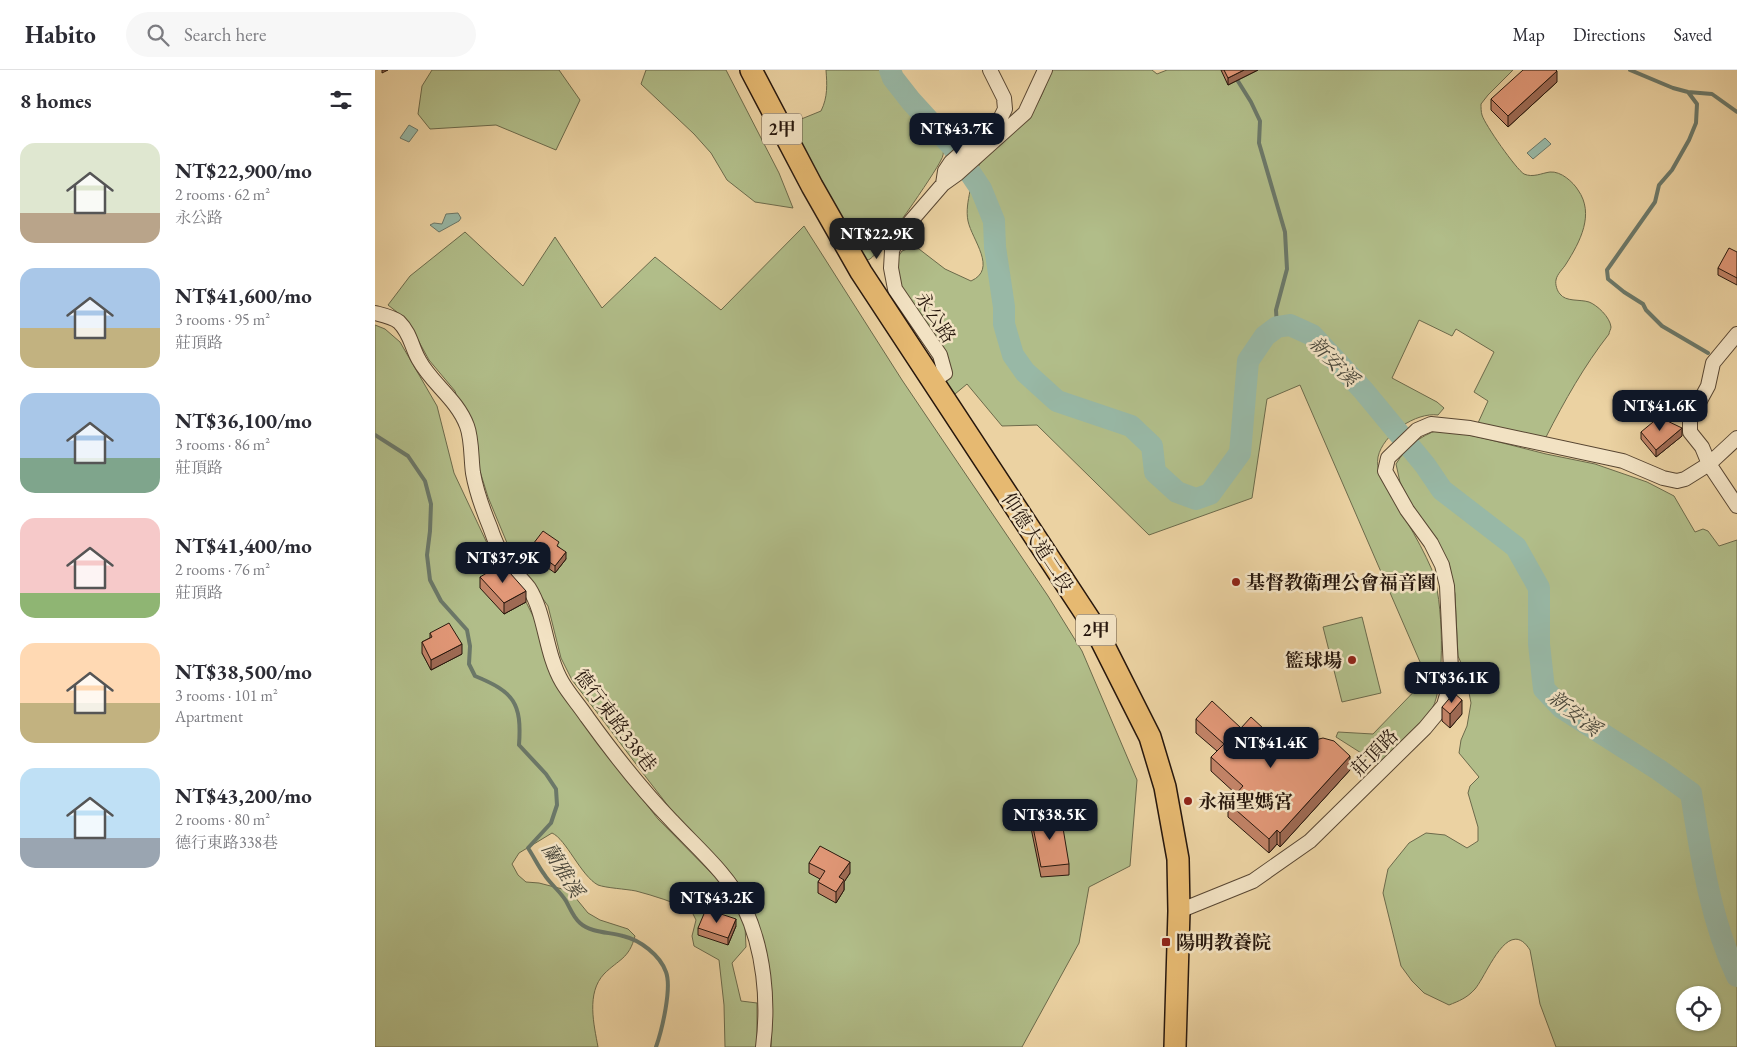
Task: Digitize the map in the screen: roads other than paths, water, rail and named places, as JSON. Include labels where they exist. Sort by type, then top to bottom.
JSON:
[{"type":"main road","name":"仰德大道二段","points":[[751,70],[861,272],[1095,628],[1150,738],[1165,787],[1176,850],[1179,911],[1175,1047]]},
{"type":"street","points":[[971,152],[1000,119],[1005,109],[1005,98],[991,70]]},
{"type":"street","points":[[971,152],[1025,113],[1045,70]]},
{"type":"street","name":"永公路","points":[[933,381],[945,373],[940,355],[895,289],[891,268],[892,251],[898,236],[943,184],[954,168],[971,152]]},
{"type":"street","name":"德行東路338巷","points":[[375,313],[397,320],[408,332],[419,359],[432,379],[454,402],[468,427],[473,476],[489,527],[507,564],[529,588],[538,611],[551,658],[562,682],[601,736],[670,820],[707,857],[732,888],[744,907],[760,959],[765,996],[763,1047]]},
{"type":"street","points":[[1737,334],[1713,363],[1708,386],[1690,419],[1690,432],[1702,447],[1709,464],[1737,506]]},
{"type":"street","name":"莊頂路","points":[[1179,911],[1253,881],[1310,841],[1425,728],[1444,705],[1449,688],[1451,670],[1445,579],[1442,565],[1431,543],[1407,510],[1385,471],[1388,458],[1417,430],[1431,424],[1470,428],[1623,461],[1663,478],[1677,481],[1685,479],[1709,464]]},
{"type":"street","points":[[1709,464],[1737,438]]},
{"type":"waterway","name":"新安溪","points":[[890,70],[893,78],[911,101],[952,146],[981,189],[994,221],[995,247],[1004,307],[1004,324],[1013,355],[1025,372],[1057,401],[1131,426],[1152,446],[1155,472],[1177,492],[1196,499],[1210,494],[1240,453],[1248,361],[1265,336],[1277,327],[1290,325],[1312,335],[1363,390],[1425,465],[1442,490],[1516,547],[1539,588],[1539,644],[1544,689],[1562,708],[1659,770],[1691,793],[1713,909],[1737,976]]},
{"type":"waterway","points":[[1630,70],[1673,88],[1688,92],[1712,94],[1737,112]]},
{"type":"waterway","points":[[1236,78],[1260,121],[1259,143],[1285,232],[1287,269],[1276,310],[1277,327]]},
{"type":"waterway","points":[[1688,92],[1697,104],[1696,123],[1689,140],[1672,170],[1659,185],[1655,202],[1607,270],[1608,279],[1643,304],[1646,310],[1662,326],[1708,353]]},
{"type":"waterway","name":"蘭雅溪","points":[[375,435],[408,456],[425,481],[431,504],[427,555],[430,580],[441,601],[467,630],[470,646],[469,664],[475,676],[499,688],[513,701],[519,719],[519,745],[546,774],[556,789],[557,805],[551,823],[528,848],[546,878],[564,897],[580,923],[590,929],[623,936],[636,941],[654,954],[666,972],[668,979],[667,998],[656,1047]]},
{"type":"place","name":"基督教衛理公會福音園","points":[[1236,582]]},
{"type":"place","name":"籃球場","points":[[1352,660]]},
{"type":"place","name":"永福聖媽宮","points":[[1188,801]]},
{"type":"place","name":"陽明教養院","points":[[1166,942]]}]
